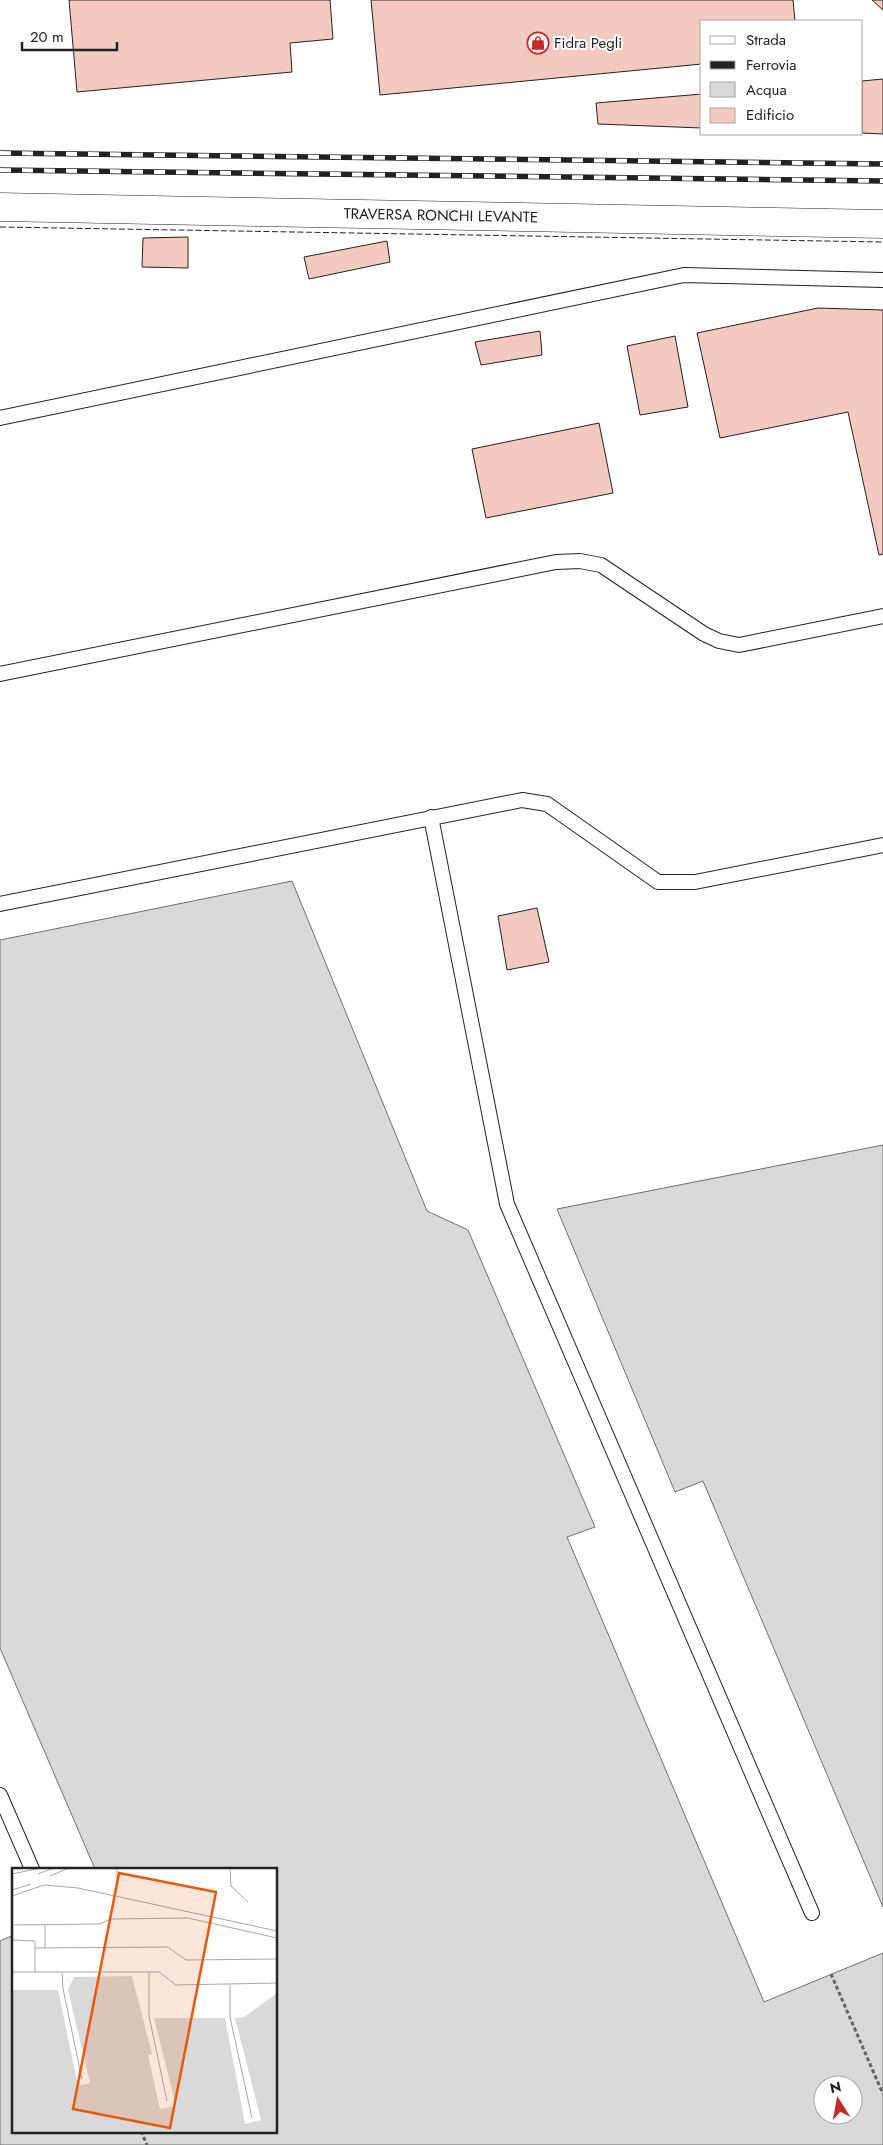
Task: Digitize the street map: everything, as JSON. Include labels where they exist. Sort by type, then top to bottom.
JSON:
[{"type":"street","name":"TRAVERSA RONCHI LEVANTE","points":[[0,207],[883,224]]},
{"type":"lane","points":[[0,418],[684,275],[883,280]]},
{"type":"lane","points":[[0,674],[556,562],[580,561],[600,565],[704,634],[726,642],[739,644],[883,616]]},
{"type":"lane","points":[[0,904],[522,800],[547,804],[658,882],[695,882],[883,845]]},
{"type":"lane","points":[[431,817],[507,1204],[812,1913]]},
{"type":"lane","points":[[0,1795],[32,1868]]},
{"type":"path","points":[[831,1974],[883,2094]]},
{"type":"path","points":[[141,2132],[147,2145]]},
{"type":"water","points":[[292,881],[427,1211],[468,1230],[595,1527],[567,1537],[764,2002],[883,1953],[883,2145],[0,2145],[0,1941],[12,1936],[12,2132],[278,2132],[278,1868],[95,1868],[0,1648],[0,940]]},
{"type":"water","points":[[883,1145],[883,1907],[703,1481],[675,1492],[557,1209]]},
{"type":"building","points":[[69,0],[330,0],[333,39],[290,43],[292,72],[77,92]]},
{"type":"building","name":"Fidra Pegli","points":[[371,0],[793,0],[795,20],[700,20],[700,64],[380,95]]},
{"type":"building","points":[[872,0],[883,0],[883,10]]},
{"type":"building","points":[[883,79],[883,134],[863,133],[863,81]]},
{"type":"building","points":[[700,94],[700,128],[598,124],[596,103]]},
{"type":"building","points":[[188,237],[188,268],[142,267],[143,238]]},
{"type":"building","points":[[387,241],[390,262],[309,279],[304,257]]},
{"type":"building","points":[[818,308],[883,310],[883,554],[879,555],[848,412],[720,438],[697,333]]},
{"type":"building","points":[[540,331],[542,355],[481,365],[475,342]]},
{"type":"building","points":[[675,336],[688,407],[640,415],[627,346]]},
{"type":"building","points":[[599,423],[613,493],[486,518],[472,449]]},
{"type":"building","points":[[537,908],[549,962],[507,970],[498,916]]},
{"type":"railway","points":[[0,153],[883,164]]},
{"type":"railway","points":[[0,170],[883,181]]},
{"type":"fence","points":[[0,227],[883,242]]},
{"type":"place","name":"Fidra Pegli","points":[[538,43]]}]
